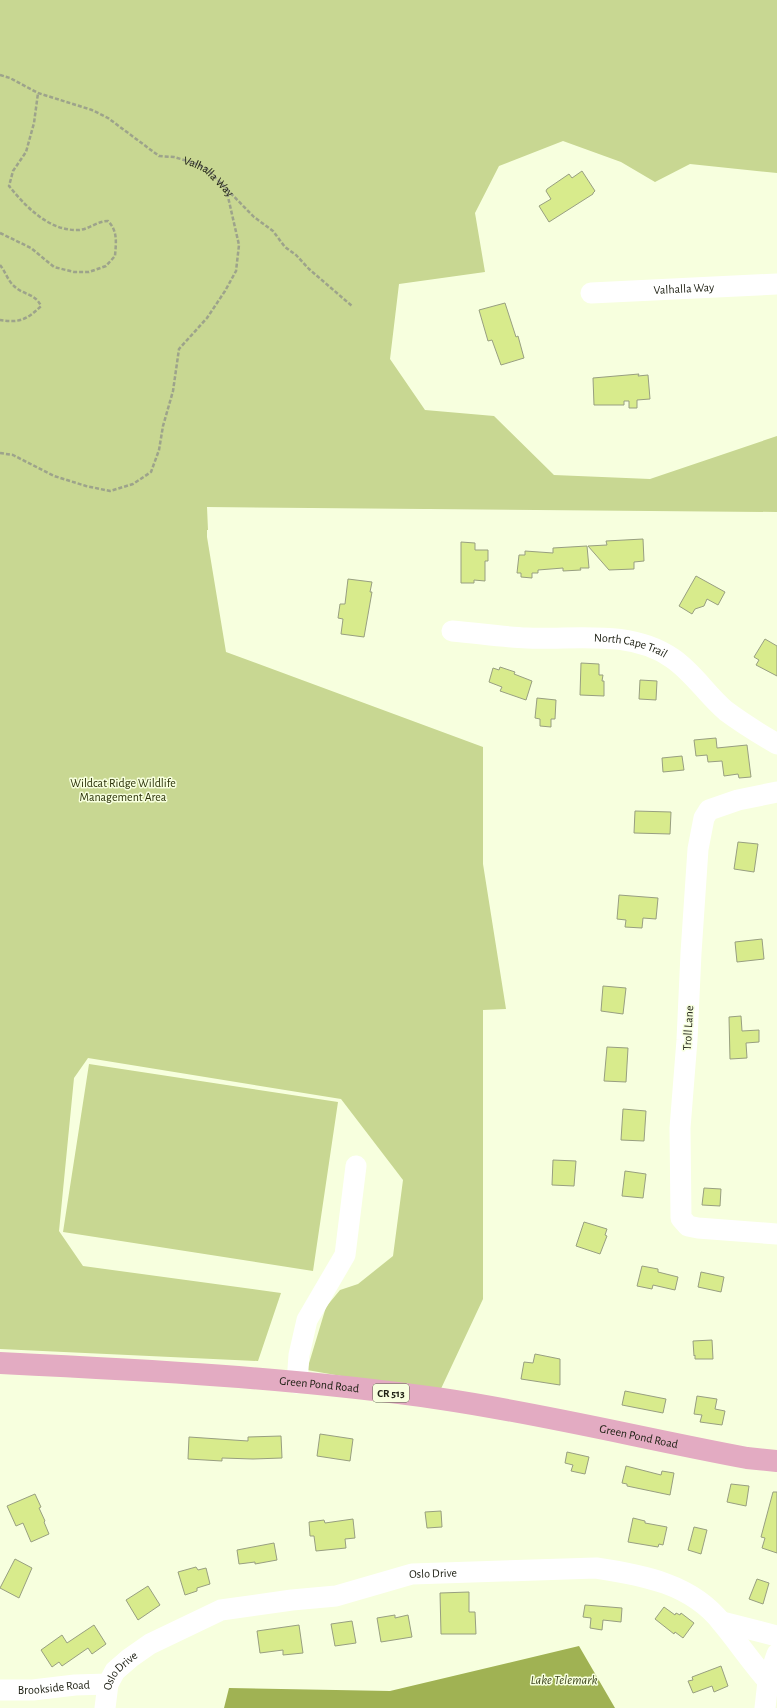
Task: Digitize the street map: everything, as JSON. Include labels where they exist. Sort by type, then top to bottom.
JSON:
[{"type":"main road","name":"Green Pond Road","points":[[0,1363],[173,1372],[297,1383],[442,1399],[519,1412],[747,1458],[777,1461]]},
{"type":"street","name":"Valhalla Way","points":[[591,293],[777,284]]},
{"type":"street","name":"North Cape Trail","points":[[452,631],[526,638],[621,639],[645,645],[671,657],[686,669],[726,711],[777,744]]},
{"type":"street","name":"Troll Lane","points":[[777,792],[738,800],[709,810],[704,818],[698,849],[691,953],[688,1040],[680,1128],[681,1218],[688,1226],[777,1234]]},
{"type":"street","points":[[297,1383],[299,1355],[307,1320],[345,1255],[356,1166]]},
{"type":"street","name":"Oslo Drive","points":[[105,1708],[108,1684],[115,1671],[130,1658],[150,1644],[221,1610],[292,1600],[336,1596],[412,1574],[596,1568],[616,1571],[682,1589],[702,1603],[722,1622],[738,1645],[768,1681]]},
{"type":"street","points":[[722,1622],[777,1636]]},
{"type":"street","points":[[765,1708],[768,1681],[777,1654]]},
{"type":"street","name":"Brookside Road","points":[[0,1690],[33,1690],[75,1684],[108,1684]]},
{"type":"path","name":"Valhalla Way","points":[[0,74],[38,93],[92,110],[108,118],[159,156],[174,157],[194,162],[207,169],[254,218],[273,231],[285,247],[296,254],[309,269],[352,306]]},
{"type":"path","points":[[0,233],[31,248],[54,267],[74,272],[89,272],[106,266],[115,256],[116,242],[114,227],[108,221],[100,221],[80,230],[64,229],[47,222],[34,212],[20,200],[9,186],[13,171],[26,152],[34,123],[38,93]]},
{"type":"path","points":[[0,453],[13,455],[54,476],[86,486],[110,491],[133,484],[151,472],[159,450],[163,426],[174,391],[179,349],[207,318],[236,271],[239,245],[226,188]]},
{"type":"path","points":[[0,265],[12,285],[21,292],[32,295],[41,306],[30,316],[22,320],[0,320]]},
{"type":"green space","name":"Wildcat Ridge Wildlife Management Area","points":[[0,0],[777,0],[777,173],[690,164],[655,182],[621,162],[563,141],[499,166],[475,213],[485,272],[399,284],[390,359],[425,410],[494,416],[554,475],[650,479],[777,436],[777,512],[207,507],[207,537],[226,652],[483,747],[483,864],[506,1009],[483,1010],[483,1299],[439,1393],[307,1370],[326,1307],[340,1290],[358,1284],[393,1256],[403,1180],[341,1099],[88,1058],[74,1078],[59,1231],[83,1266],[281,1293],[258,1361],[0,1349]]},
{"type":"green space","points":[[89,1064],[338,1102],[313,1271],[63,1232]]},
{"type":"water","name":"Lake Telemark","points":[[579,1646],[615,1708],[224,1708],[229,1688],[390,1691]]},
{"type":"building","points":[[582,171],[595,191],[593,194],[549,222],[539,206],[551,199],[546,191],[547,189],[569,174],[572,178]]},
{"type":"building","points":[[505,303],[516,337],[518,336],[524,358],[501,365],[492,340],[488,341],[479,310]]},
{"type":"building","points":[[639,374],[638,376],[648,375],[650,399],[637,400],[637,408],[629,408],[629,401],[624,401],[624,405],[594,405],[593,378]]},
{"type":"building","points":[[643,539],[644,561],[634,562],[634,569],[609,570],[588,546],[607,545],[606,541]]},
{"type":"building","points":[[461,542],[475,543],[475,550],[488,550],[488,561],[485,561],[485,581],[474,580],[474,583],[461,583]]},
{"type":"building","points":[[587,546],[589,568],[563,571],[563,568],[538,570],[538,573],[532,573],[532,578],[521,577],[521,573],[517,573],[519,555],[525,555],[525,551],[553,553],[553,548]]},
{"type":"building","points":[[696,576],[725,592],[718,605],[707,599],[704,606],[695,609],[692,614],[679,606]]},
{"type":"building","points":[[348,579],[372,582],[370,592],[372,592],[364,637],[341,634],[343,619],[338,618],[340,604],[345,604]]},
{"type":"building","points":[[765,639],[777,646],[777,676],[756,665],[759,660],[754,657]]},
{"type":"building","points":[[581,663],[599,664],[599,675],[603,675],[602,681],[604,681],[604,696],[580,695]]},
{"type":"building","points":[[500,667],[515,672],[514,674],[532,681],[526,700],[500,691],[502,687],[489,682],[493,668],[499,670]]},
{"type":"building","points":[[640,680],[657,681],[656,700],[639,699]]},
{"type":"building","points":[[537,698],[556,700],[555,719],[551,719],[551,727],[540,726],[540,719],[535,718]]},
{"type":"building","points":[[716,738],[717,748],[747,745],[751,777],[739,778],[738,774],[724,776],[722,761],[708,762],[707,755],[696,756],[694,740]]},
{"type":"building","points":[[682,756],[684,770],[663,772],[662,758]]},
{"type":"building","points":[[635,811],[671,812],[670,834],[634,833]]},
{"type":"building","points":[[738,842],[758,844],[754,872],[734,869]]},
{"type":"building","points":[[619,895],[658,898],[656,919],[643,918],[642,928],[625,927],[626,920],[617,919]]},
{"type":"building","points":[[762,939],[764,959],[737,962],[735,942]]},
{"type":"building","points":[[603,986],[626,988],[623,1014],[601,1011]]},
{"type":"building","points":[[741,1016],[742,1031],[759,1030],[759,1042],[746,1043],[747,1058],[730,1059],[729,1017]]},
{"type":"building","points":[[607,1047],[628,1048],[626,1082],[604,1081]]},
{"type":"building","points":[[623,1109],[646,1111],[644,1141],[621,1140]]},
{"type":"building","points":[[553,1160],[576,1161],[574,1186],[552,1185]]},
{"type":"building","points":[[625,1171],[646,1174],[643,1198],[622,1196]]},
{"type":"building","points":[[704,1188],[721,1189],[720,1206],[702,1205]]},
{"type":"building","points":[[584,1222],[607,1229],[605,1235],[607,1236],[600,1254],[576,1246]]},
{"type":"building","points":[[642,1266],[658,1269],[658,1272],[678,1277],[675,1290],[653,1285],[652,1289],[637,1286]]},
{"type":"building","points":[[701,1272],[724,1277],[721,1292],[698,1287]]},
{"type":"building","points":[[712,1340],[713,1359],[695,1359],[693,1341]]},
{"type":"building","points":[[535,1354],[560,1359],[560,1385],[521,1379],[524,1362],[533,1363]]},
{"type":"building","points":[[625,1391],[666,1399],[663,1413],[622,1405]]},
{"type":"building","points":[[697,1396],[717,1399],[715,1409],[725,1411],[722,1425],[700,1422],[702,1415],[694,1414]]},
{"type":"building","points":[[320,1434],[353,1439],[350,1461],[317,1456]]},
{"type":"building","points":[[281,1436],[282,1458],[222,1458],[222,1461],[188,1459],[189,1437],[248,1441],[248,1437]]},
{"type":"building","points":[[567,1452],[589,1457],[585,1474],[571,1471],[573,1465],[565,1463]]},
{"type":"building","points":[[626,1466],[661,1475],[662,1471],[674,1473],[670,1495],[627,1486],[627,1484],[622,1483]]},
{"type":"building","points":[[731,1484],[749,1486],[746,1506],[727,1502]]},
{"type":"building","points":[[773,1492],[777,1492],[777,1553],[762,1548],[765,1538],[761,1537]]},
{"type":"building","points":[[35,1494],[41,1507],[39,1508],[49,1534],[31,1542],[23,1523],[16,1526],[7,1506]]},
{"type":"building","points":[[441,1511],[442,1527],[427,1528],[425,1512]]},
{"type":"building","points":[[633,1518],[645,1521],[645,1523],[667,1527],[663,1545],[659,1544],[658,1547],[628,1542]]},
{"type":"building","points":[[353,1519],[355,1538],[345,1539],[346,1548],[316,1551],[314,1536],[310,1536],[309,1522],[324,1520],[325,1523]]},
{"type":"building","points":[[694,1527],[707,1530],[701,1554],[688,1550]]},
{"type":"building","points":[[274,1543],[277,1560],[255,1564],[255,1562],[239,1564],[237,1550]]},
{"type":"building","points":[[15,1559],[32,1568],[19,1598],[0,1588]]},
{"type":"building","points":[[196,1567],[198,1570],[206,1568],[210,1584],[197,1588],[197,1591],[185,1595],[178,1572]]},
{"type":"building","points":[[757,1579],[769,1583],[763,1604],[749,1599]]},
{"type":"building","points":[[148,1586],[160,1605],[138,1620],[126,1600]]},
{"type":"building","points":[[469,1592],[469,1612],[475,1612],[476,1634],[441,1634],[440,1593]]},
{"type":"building","points":[[585,1605],[622,1608],[621,1622],[603,1620],[602,1630],[590,1628],[591,1618],[583,1617]]},
{"type":"building","points":[[664,1607],[675,1615],[676,1613],[680,1615],[681,1613],[694,1623],[683,1638],[675,1632],[674,1634],[655,1619]]},
{"type":"building","points":[[395,1615],[395,1618],[408,1615],[412,1637],[381,1642],[377,1618]]},
{"type":"building","points":[[352,1621],[356,1643],[335,1646],[331,1624]]},
{"type":"building","points":[[94,1625],[106,1644],[92,1654],[88,1648],[62,1666],[59,1662],[52,1667],[41,1650],[62,1635],[67,1643]]},
{"type":"building","points":[[299,1625],[303,1653],[283,1655],[283,1650],[260,1653],[257,1631]]},
{"type":"building","points":[[721,1666],[728,1686],[714,1692],[712,1686],[693,1693],[688,1681],[693,1680],[692,1677]]}]
